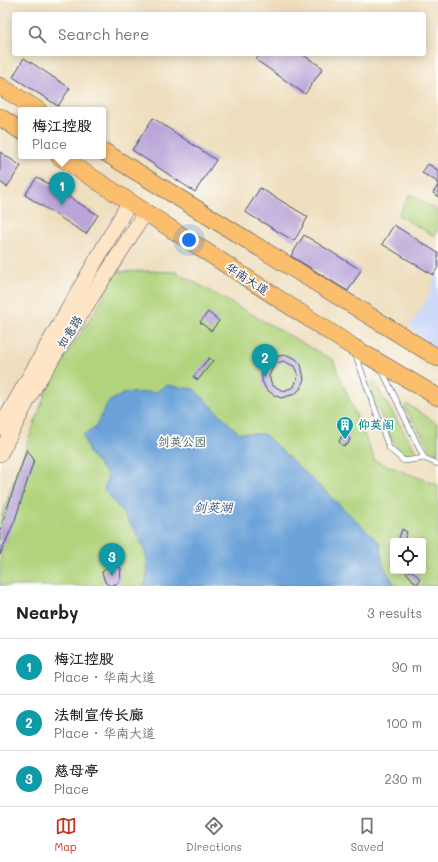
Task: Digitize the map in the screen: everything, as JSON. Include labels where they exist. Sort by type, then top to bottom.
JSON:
[{"type":"main road","points":[[0,86],[33,107]]},
{"type":"main road","points":[[0,117],[18,129]]},
{"type":"main road","points":[[106,153],[438,358]]},
{"type":"main road","name":"华南大道","points":[[64,159],[353,347],[438,397]]},
{"type":"street","name":"如意路","points":[[0,428],[129,202]]},
{"type":"street","name":"如意路","points":[[0,454],[35,386],[145,213]]},
{"type":"lane","points":[[353,347],[389,448],[404,461],[424,458],[438,464]]},
{"type":"lane","points":[[377,361],[424,458]]},
{"type":"shaded area","points":[[438,267],[438,353],[410,325],[428,298]]},
{"type":"green space","points":[[410,194],[438,211],[438,229],[434,236],[398,215]]},
{"type":"green space","name":"剑英公园","points":[[113,272],[176,272],[333,360],[375,461],[438,485],[438,586],[0,586],[0,521],[28,441],[51,378],[100,304]]},
{"type":"green space","points":[[369,382],[374,382],[418,455],[406,455],[395,448],[368,386]]},
{"type":"green space","points":[[407,404],[438,424],[438,453],[431,450],[404,407]]},
{"type":"water","name":"剑英湖","points":[[166,385],[194,389],[239,433],[264,434],[380,543],[383,565],[395,586],[144,586],[147,573],[147,560],[143,547],[129,522],[104,489],[108,476],[89,453],[83,435],[95,428],[108,402],[125,393],[156,392]]},
{"type":"building","points":[[259,56],[305,56],[323,68],[305,94],[256,60]]},
{"type":"building","points":[[24,58],[70,88],[58,106],[13,77]]},
{"type":"building","points":[[153,118],[216,160],[195,192],[132,150]]},
{"type":"building","points":[[0,152],[21,166],[7,187],[0,182]]},
{"type":"building","points":[[428,164],[438,170],[438,185],[436,181],[422,173]]},
{"type":"building","points":[[37,177],[98,215],[86,234],[25,195]]},
{"type":"building","points":[[438,185],[438,197],[433,193]]},
{"type":"building","points":[[260,188],[308,217],[294,241],[245,212]]},
{"type":"building","points":[[394,225],[438,253],[438,267],[433,275],[382,244]]},
{"type":"building","points":[[304,235],[361,270],[348,291],[291,256]]},
{"type":"building","points":[[208,312],[219,321],[211,331],[200,322]]},
{"type":"building","points":[[287,355],[296,359],[301,365],[304,379],[300,389],[295,394],[281,398],[266,389],[262,381],[262,372],[270,360],[278,356]],"holes":[[[283,361],[294,366],[298,375],[294,387],[283,391],[272,385],[269,376],[274,365]]]},
{"type":"building","points":[[209,358],[213,361],[198,380],[193,377]]},
{"type":"building","name":"仰英阁","points":[[346,435],[350,439],[348,444],[343,446],[339,442],[341,437]]},
{"type":"building","points":[[27,449],[34,460],[15,520],[0,555],[0,530]]},
{"type":"building","points":[[402,529],[407,532],[405,538],[399,538]]},
{"type":"building","points":[[114,564],[121,568],[120,579],[118,583],[110,586],[105,582],[102,572]]},
{"type":"building","points":[[408,574],[416,574],[420,579],[417,585]]},
{"type":"place","name":"梅江控股","points":[[62,205]]},
{"type":"place","name":"法制宣传长廊","points":[[265,377]]},
{"type":"place","name":"仰英阁","points":[[345,440]]},
{"type":"place","name":"慈母亭","points":[[112,576]]}]
